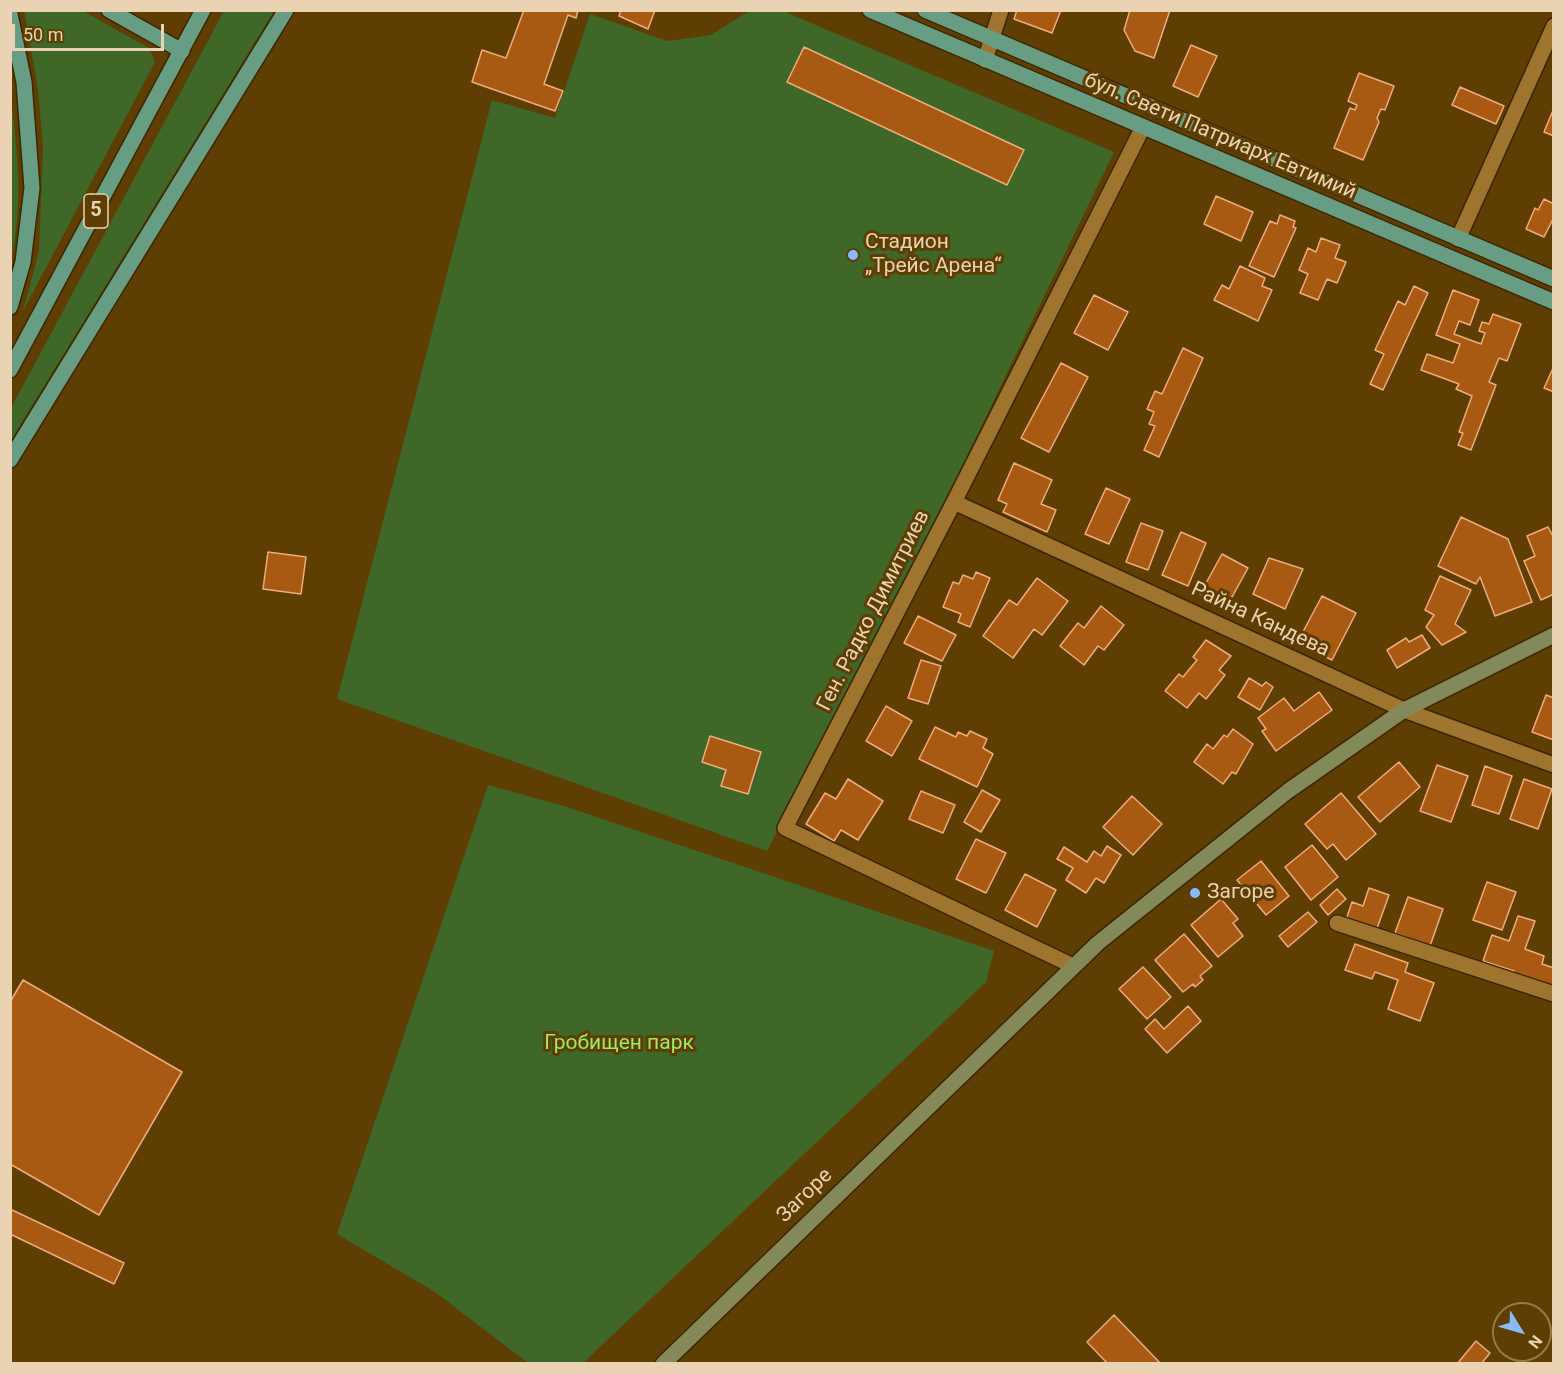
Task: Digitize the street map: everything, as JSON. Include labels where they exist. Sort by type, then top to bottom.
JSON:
[{"type":"main road","points":[[109,10],[182,51]]},
{"type":"main road","name":"5","points":[[10,370],[203,10]]},
{"type":"main road","points":[[10,460],[286,10]]},
{"type":"main road","name":"бул. Свети Патриарх Евтимий","points":[[870,10],[1554,302]]},
{"type":"main road","name":"бул. Свети Патриарх Евтимий","points":[[924,10],[1554,279]]},
{"type":"main road","points":[[10,14],[24,82],[33,188],[23,262],[10,307]]},
{"type":"street","points":[[985,60],[1002,10]]},
{"type":"street","points":[[1458,239],[1554,26]]},
{"type":"street","name":"Ген. Радко Димитриев","points":[[1073,966],[785,828],[954,502],[1143,127]]},
{"type":"street","name":"Райна Кандева","points":[[954,502],[1404,710],[1554,765]]},
{"type":"street","name":"Загоре","points":[[663,1364],[1073,966],[1288,791],[1404,710],[1554,635]]},
{"type":"street","points":[[1337,923],[1554,994]]},
{"type":"green space","points":[[24,11],[83,11],[149,48],[155,62],[23,311],[39,251],[43,147],[38,89]]},
{"type":"green space","points":[[224,11],[274,11],[11,440],[11,408]]},
{"type":"green space","points":[[749,11],[783,11],[1114,152],[966,458],[767,851],[337,699],[492,100],[555,118],[590,14],[667,41],[711,35]]},
{"type":"green space","points":[[11,100],[16,140],[18,201],[11,260]]},
{"type":"green space","name":"Гробищен парк","points":[[488,785],[564,806],[994,951],[986,982],[583,1363],[528,1363],[435,1292],[337,1234]]},
{"type":"building","points":[[524,10],[578,10],[576,18],[568,15],[544,84],[563,91],[555,111],[472,82],[482,50],[506,58]]},
{"type":"building","points":[[621,10],[655,10],[648,29],[619,16]]},
{"type":"building","points":[[1017,10],[1061,10],[1052,33],[1014,19]]},
{"type":"building","points":[[1130,10],[1170,10],[1154,58],[1135,51],[1124,30]]},
{"type":"building","points":[[1191,45],[1217,56],[1198,97],[1173,86]]},
{"type":"building","points":[[804,47],[1024,150],[1007,185],[787,82]]},
{"type":"building","points":[[1359,73],[1394,86],[1385,110],[1381,109],[1377,118],[1379,122],[1363,160],[1334,148],[1350,108],[1355,110],[1357,105],[1348,101]]},
{"type":"building","points":[[1460,87],[1504,106],[1496,124],[1452,105]]},
{"type":"building","points":[[1554,108],[1554,136],[1544,132]]},
{"type":"building","points":[[1216,196],[1253,212],[1241,241],[1204,224]]},
{"type":"building","points":[[1544,199],[1554,204],[1554,217],[1544,237],[1526,229],[1535,208],[1538,210]]},
{"type":"building","points":[[1280,215],[1295,221],[1293,227],[1296,228],[1274,277],[1249,266],[1270,221],[1277,224]]},
{"type":"building","points":[[1321,238],[1340,245],[1335,258],[1346,262],[1337,283],[1327,279],[1318,300],[1300,293],[1308,274],[1299,270],[1308,248],[1316,252]]},
{"type":"building","points":[[1240,266],[1265,278],[1262,286],[1272,290],[1258,321],[1214,300],[1222,285],[1229,289]]},
{"type":"building","points":[[1414,286],[1428,293],[1383,390],[1370,384],[1384,354],[1375,350],[1398,301],[1405,305]]},
{"type":"building","points":[[1453,290],[1479,300],[1470,325],[1459,321],[1454,334],[1481,344],[1485,333],[1479,331],[1482,322],[1489,324],[1493,314],[1521,324],[1507,361],[1499,358],[1489,382],[1496,385],[1471,450],[1458,445],[1463,433],[1459,432],[1472,396],[1456,389],[1459,384],[1421,370],[1427,354],[1453,363],[1460,344],[1436,335]]},
{"type":"building","points":[[1094,295],[1128,312],[1108,350],[1074,333]]},
{"type":"building","points":[[1183,348],[1203,358],[1159,457],[1144,450],[1155,426],[1149,424],[1154,412],[1147,409],[1155,391],[1162,394]]},
{"type":"building","points":[[1061,363],[1088,377],[1049,452],[1021,438]]},
{"type":"building","points":[[1554,366],[1554,392],[1544,388]]},
{"type":"building","points":[[1014,463],[1052,480],[1041,504],[1056,510],[1047,532],[1003,512],[1007,504],[998,500]]},
{"type":"building","points":[[1106,488],[1130,499],[1109,544],[1085,534]]},
{"type":"building","points":[[1461,517],[1508,539],[1532,602],[1495,616],[1480,577],[1476,584],[1438,566]]},
{"type":"building","points":[[1141,523],[1163,531],[1148,570],[1126,562]]},
{"type":"building","points":[[1548,527],[1554,538],[1554,594],[1541,600],[1524,561],[1535,556],[1527,536]]},
{"type":"building","points":[[1181,532],[1206,543],[1188,586],[1162,575]]},
{"type":"building","points":[[268,552],[306,557],[301,594],[263,589]]},
{"type":"building","points":[[1222,554],[1248,568],[1226,608],[1200,594]]},
{"type":"building","points":[[1269,558],[1303,569],[1285,609],[1253,594]]},
{"type":"building","points":[[976,572],[990,578],[970,627],[958,622],[961,614],[943,607],[953,582],[959,584],[963,575],[973,579]]},
{"type":"building","points":[[1440,576],[1471,590],[1455,624],[1466,632],[1442,645],[1426,627],[1434,615],[1425,610]]},
{"type":"building","points":[[1037,578],[1068,601],[1042,635],[1034,629],[1013,658],[983,636],[1009,600],[1017,605]]},
{"type":"building","points":[[1322,596],[1356,613],[1332,660],[1297,643]]},
{"type":"building","points":[[1101,606],[1124,625],[1104,650],[1098,646],[1084,665],[1060,646],[1078,623],[1084,628]]},
{"type":"building","points":[[918,616],[956,635],[942,661],[904,643]]},
{"type":"building","points":[[1422,635],[1430,648],[1397,668],[1387,650],[1406,638],[1409,642]]},
{"type":"building","points":[[1206,640],[1231,656],[1219,670],[1225,675],[1206,699],[1199,693],[1187,708],[1165,691],[1179,674],[1183,677],[1197,660],[1193,657]]},
{"type":"building","points":[[921,660],[941,666],[928,704],[908,698]]},
{"type":"building","points":[[1249,678],[1262,686],[1266,682],[1273,687],[1260,710],[1238,697]]},
{"type":"building","points":[[1319,692],[1332,710],[1276,751],[1262,731],[1266,729],[1258,718],[1284,698],[1294,711]]},
{"type":"building","points":[[1546,695],[1554,698],[1554,740],[1532,732]]},
{"type":"building","points":[[886,706],[912,721],[892,756],[866,741]]},
{"type":"building","points":[[935,727],[956,737],[958,732],[967,736],[970,731],[987,739],[983,748],[993,754],[977,787],[919,759]]},
{"type":"building","points":[[1233,729],[1253,744],[1236,774],[1232,772],[1223,784],[1194,762],[1207,744],[1213,749],[1224,735],[1227,737]]},
{"type":"building","points":[[710,736],[761,752],[748,794],[721,786],[726,770],[702,762]]},
{"type":"building","points":[[1399,762],[1420,787],[1380,822],[1358,797]]},
{"type":"building","points":[[1437,765],[1468,776],[1451,822],[1420,811]]},
{"type":"building","points":[[1485,766],[1512,776],[1499,814],[1472,805]]},
{"type":"building","points":[[848,779],[883,801],[858,840],[841,830],[834,841],[806,824],[825,793],[836,799]]},
{"type":"building","points":[[1524,779],[1552,789],[1538,829],[1510,819]]},
{"type":"building","points":[[982,790],[1000,800],[981,832],[964,822]]},
{"type":"building","points":[[921,791],[955,805],[943,833],[909,819]]},
{"type":"building","points":[[1341,793],[1376,834],[1346,860],[1333,844],[1327,849],[1305,824]]},
{"type":"building","points":[[1132,796],[1162,824],[1133,855],[1103,827]]},
{"type":"building","points":[[976,839],[1006,853],[986,893],[956,879]]},
{"type":"building","points":[[1312,845],[1338,877],[1311,900],[1285,867]]},
{"type":"building","points":[[1107,846],[1121,855],[1104,883],[1096,878],[1086,893],[1066,880],[1073,868],[1057,859],[1064,847],[1087,862],[1094,851],[1101,856]]},
{"type":"building","points":[[1261,861],[1289,896],[1266,915],[1237,880]]},
{"type":"building","points":[[1025,874],[1056,890],[1037,927],[1005,910]]},
{"type":"building","points":[[1487,882],[1516,892],[1502,930],[1473,920]]},
{"type":"building","points":[[1369,888],[1389,895],[1375,934],[1345,923],[1352,902],[1363,906]]},
{"type":"building","points":[[1337,889],[1346,899],[1328,915],[1320,905]]},
{"type":"building","points":[[1408,897],[1443,909],[1430,946],[1395,933]]},
{"type":"building","points":[[1221,899],[1238,919],[1233,923],[1243,936],[1218,957],[1191,925]]},
{"type":"building","points":[[1308,912],[1317,922],[1288,947],[1279,936]]},
{"type":"building","points":[[1518,916],[1535,921],[1525,949],[1544,956],[1542,964],[1554,968],[1554,989],[1512,975],[1514,971],[1483,961],[1492,935],[1509,941]]},
{"type":"building","points":[[1184,934],[1212,966],[1200,976],[1203,980],[1195,987],[1193,984],[1183,992],[1155,960]]},
{"type":"building","points":[[1355,944],[1408,963],[1405,972],[1434,983],[1420,1021],[1388,1009],[1398,980],[1375,972],[1372,979],[1345,970]]},
{"type":"building","points":[[1143,967],[1171,997],[1147,1019],[1119,989]]},
{"type":"building","points":[[23,980],[182,1072],[99,1215],[10,1164],[10,1002]]},
{"type":"building","points":[[1188,1006],[1201,1021],[1167,1053],[1145,1029],[1155,1019],[1164,1029]]},
{"type":"building","points":[[10,1209],[124,1263],[114,1284],[10,1234]]},
{"type":"building","points":[[1114,1315],[1161,1364],[1108,1364],[1087,1342]]},
{"type":"building","points":[[1476,1341],[1490,1353],[1481,1364],[1457,1364]]},
{"type":"place","name":"Стадион „Трейс Арена“","points":[[853,255]]},
{"type":"place","name":"Загоре","points":[[1195,893]]}]
